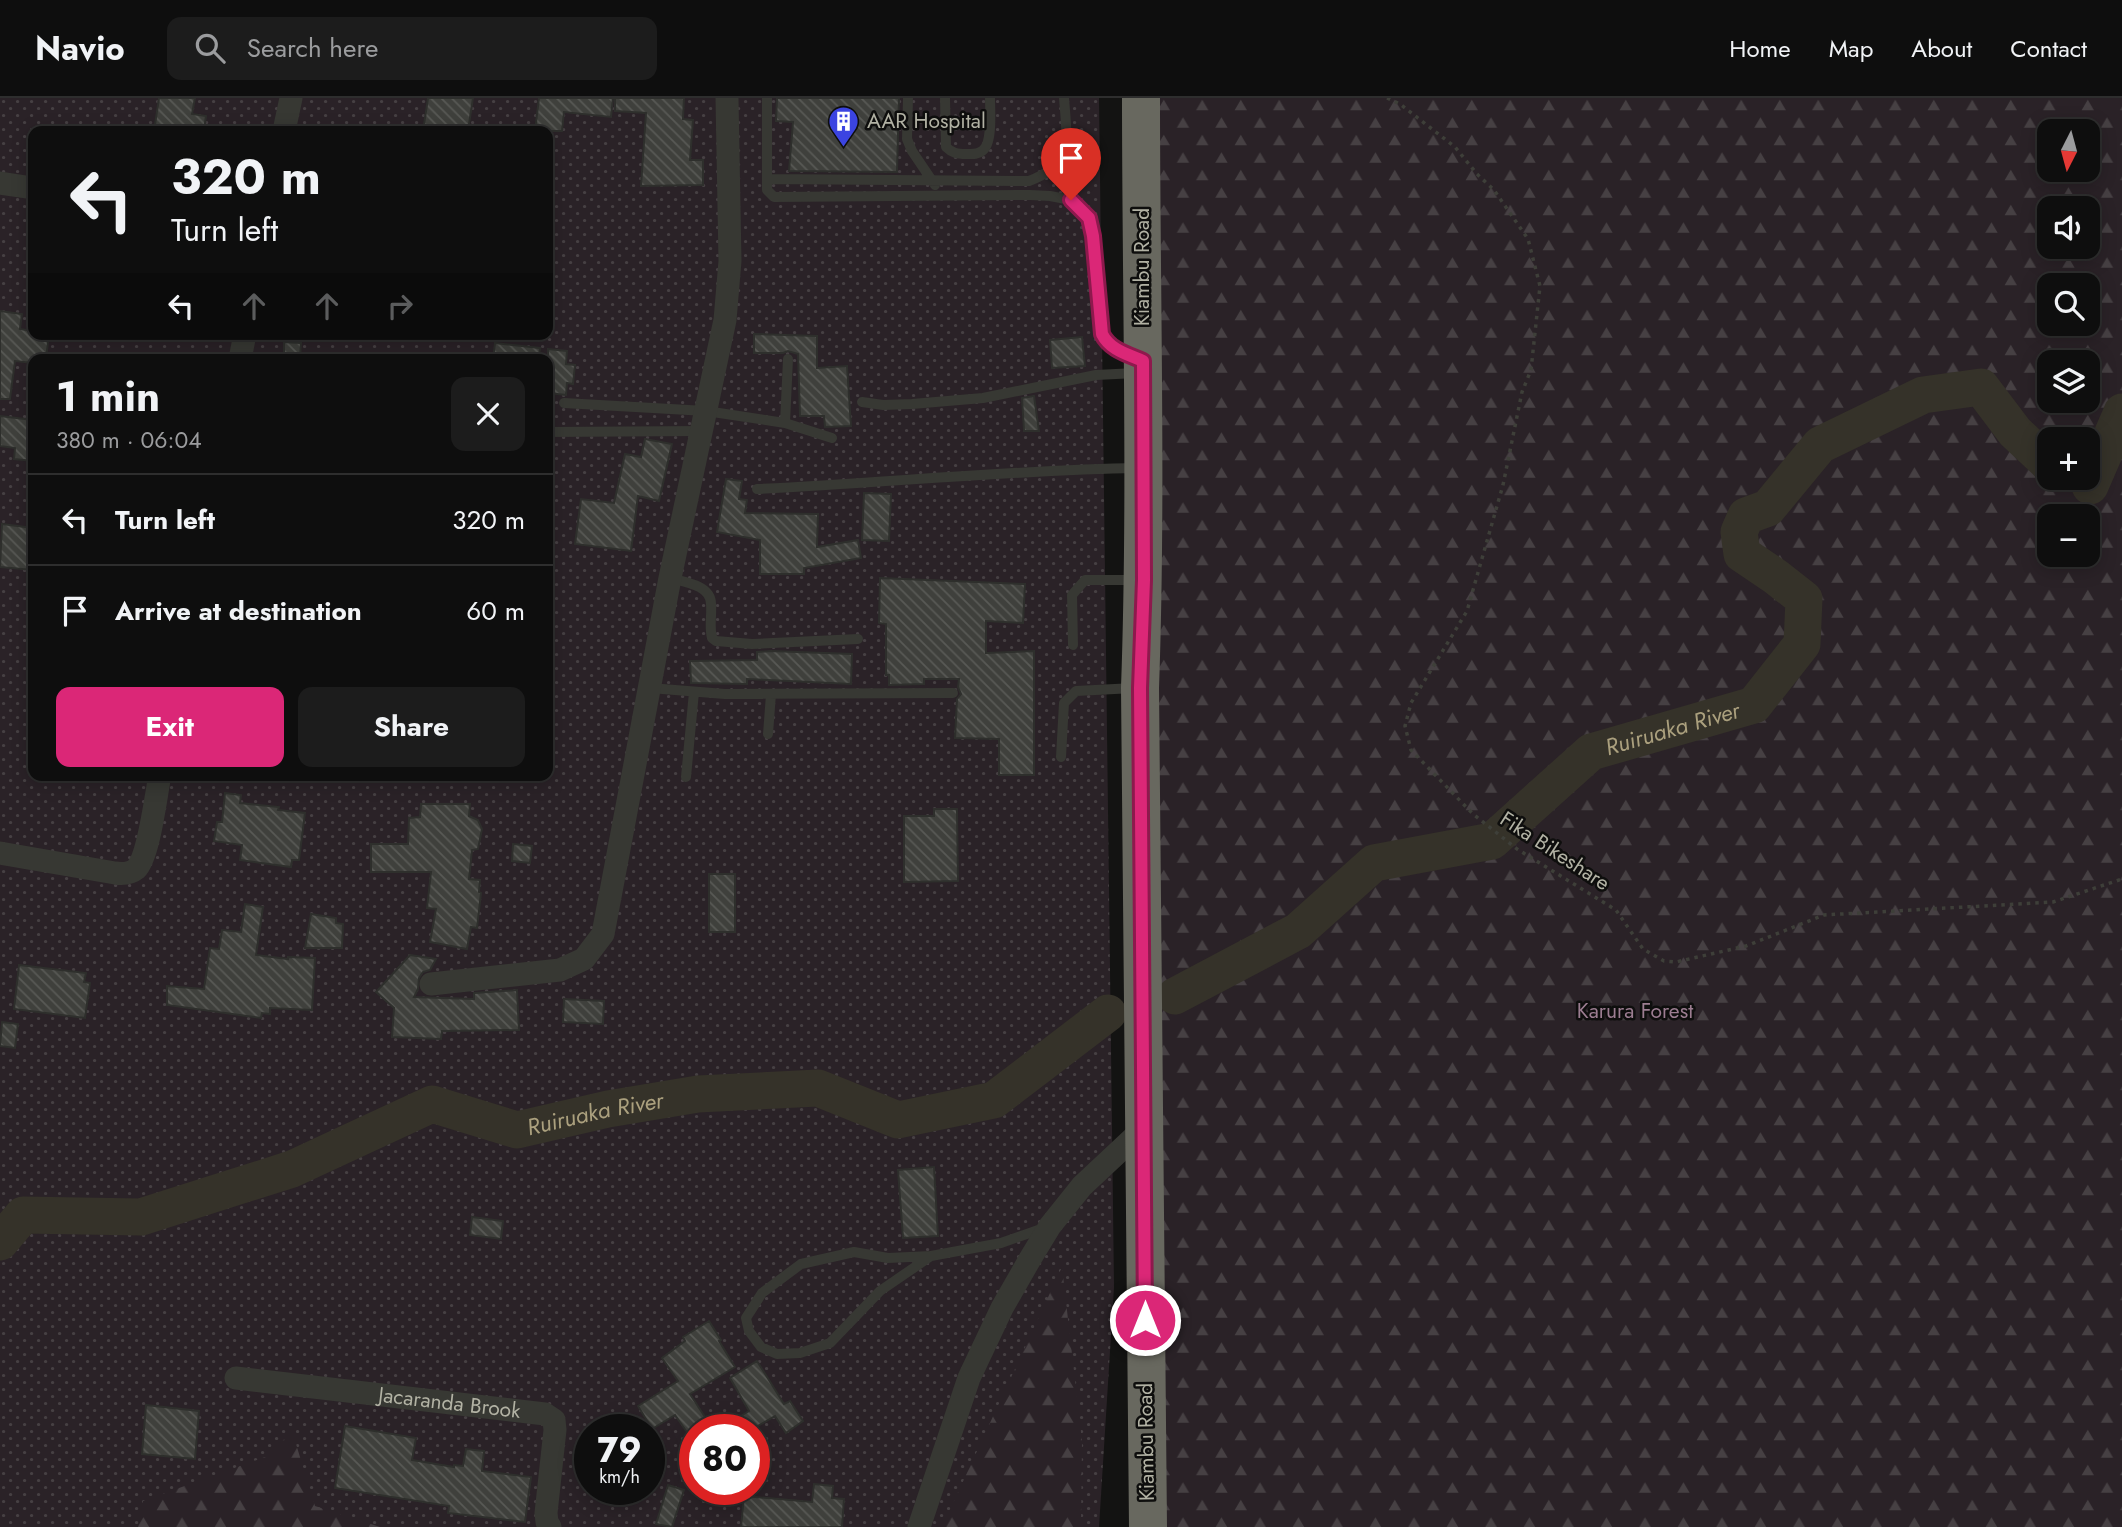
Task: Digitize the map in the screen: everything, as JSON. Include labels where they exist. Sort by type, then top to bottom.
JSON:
[{"type":"highway","name":"Kiambu Road","points":[[1142,98],[1144,580],[1140,688],[1148,1527]]},
{"type":"street","points":[[285,126],[291,98]]},
{"type":"street","points":[[431,984],[560,971],[583,958],[603,934],[670,578],[725,320],[730,261],[727,98]]},
{"type":"street","points":[[0,183],[28,187]]},
{"type":"street","points":[[0,853],[115,873],[134,871],[144,858],[159,781]]},
{"type":"street","points":[[919,1527],[969,1378],[1002,1308],[1050,1226],[1082,1186],[1144,1128]]},
{"type":"street","name":"Jacaranda Brook","points":[[236,1378],[545,1414],[554,1420],[555,1430],[546,1513],[550,1527]]},
{"type":"lane","points":[[767,98],[767,190],[774,197],[1030,195],[1071,200],[1089,218],[1102,334],[1107,343],[1143,367]]},
{"type":"lane","points":[[908,98],[907,139],[912,151],[944,196]]},
{"type":"lane","points":[[945,98],[946,147],[959,154],[977,154],[985,150],[989,143],[990,98]]},
{"type":"lane","points":[[767,180],[1029,181],[1047,174],[1058,164],[1066,144],[1064,98]]},
{"type":"lane","points":[[813,180],[814,198]]},
{"type":"lane","points":[[785,423],[788,359]]},
{"type":"lane","points":[[862,402],[883,405],[983,398],[1143,367]]},
{"type":"lane","points":[[564,403],[704,421]]},
{"type":"lane","points":[[553,432],[704,421],[785,423],[832,438]]},
{"type":"lane","points":[[757,489],[1081,469],[1144,468]]},
{"type":"lane","points":[[670,578],[693,584],[709,594],[709,624],[712,638],[716,641],[752,644],[858,639]]},
{"type":"lane","points":[[1073,645],[1072,595],[1085,580],[1144,580]]},
{"type":"lane","points":[[650,688],[771,694],[953,693]]},
{"type":"lane","points":[[1061,757],[1064,702],[1076,691],[1140,688]]},
{"type":"lane","points":[[686,777],[694,692]]},
{"type":"lane","points":[[768,734],[771,694]]},
{"type":"lane","points":[[931,1256],[880,1291],[830,1343],[800,1353],[777,1354],[761,1347],[749,1331],[746,1318],[761,1293],[801,1264],[854,1252],[888,1258],[931,1256],[1001,1243],[1050,1226]]},
{"type":"path","name":"Fika Bikeshare","points":[[1387,98],[1400,104],[1454,147],[1494,190],[1528,239],[1540,286],[1531,370],[1522,392],[1503,485],[1467,611],[1411,703],[1405,726],[1411,750],[1473,814],[1517,849],[1616,910],[1643,949],[1664,961],[1676,962],[1746,946],[1824,915],[2053,902],[2122,879]]},
{"type":"green space","points":[[0,98],[1099,98],[1114,1287],[1099,1527],[0,1527]]},
{"type":"green space","name":"Karura Forest","points":[[1147,98],[2122,98],[2122,1527],[1163,1527]]},
{"type":"green space","points":[[1062,1267],[1082,1441],[1081,1527],[942,1527]]},
{"type":"green space","points":[[292,1431],[315,1506],[380,1527],[138,1527],[143,1501],[268,1456]]},
{"type":"building","points":[[159,98],[195,98],[192,114],[206,116],[205,126],[155,126]]},
{"type":"building","points":[[428,98],[473,98],[469,126],[424,126]]},
{"type":"building","points":[[539,98],[613,98],[611,117],[564,112],[562,131],[553,131],[553,126],[536,126]]},
{"type":"building","points":[[615,98],[684,98],[683,119],[693,120],[690,160],[703,160],[703,185],[641,186],[646,113],[615,111]]},
{"type":"building","name":"AAR Hospital","points":[[777,98],[899,98],[897,172],[789,171],[793,122],[776,121]]},
{"type":"building","points":[[0,311],[22,314],[20,329],[28,330],[28,340],[48,340],[47,354],[28,354],[28,362],[15,361],[10,399],[0,399]]},
{"type":"building","points":[[754,334],[817,336],[817,368],[847,366],[851,426],[825,427],[824,416],[800,416],[798,354],[788,351],[754,353]]},
{"type":"building","points":[[1082,337],[1085,366],[1052,368],[1050,340]]},
{"type":"building","points":[[284,342],[301,343],[300,354],[284,354]]},
{"type":"building","points":[[495,343],[540,348],[539,354],[494,354]]},
{"type":"building","points":[[548,349],[567,351],[566,364],[575,365],[573,384],[567,383],[566,395],[553,394],[553,354],[548,354]]},
{"type":"building","points":[[1034,396],[1039,431],[1024,431],[1022,398]]},
{"type":"building","points":[[0,416],[28,419],[28,460],[14,459],[15,448],[0,446]]},
{"type":"building","points":[[645,439],[672,444],[659,501],[638,496],[631,551],[575,544],[581,499],[614,503],[625,454],[641,457]]},
{"type":"building","points":[[726,479],[742,481],[739,499],[747,500],[745,513],[818,514],[817,547],[858,540],[861,558],[804,568],[804,574],[760,574],[760,540],[717,532]]},
{"type":"building","points":[[864,493],[891,494],[889,541],[862,540]]},
{"type":"building","points":[[2,524],[28,527],[28,570],[0,567]]},
{"type":"building","points":[[880,578],[1025,584],[1023,623],[986,621],[986,653],[1034,651],[1034,775],[999,775],[999,739],[955,738],[957,699],[961,694],[959,679],[924,679],[924,684],[889,685],[889,675],[886,675],[886,624],[879,623]]},
{"type":"building","points":[[757,652],[852,654],[851,684],[747,679],[747,684],[691,683],[690,661],[757,660]]},
{"type":"building","points":[[225,793],[241,795],[240,803],[305,813],[299,860],[292,860],[291,867],[240,860],[242,845],[214,841],[217,822],[222,822]]},
{"type":"building","points":[[421,804],[470,804],[469,816],[478,820],[482,829],[478,849],[472,850],[469,879],[480,880],[477,928],[471,927],[467,949],[430,942],[436,909],[427,908],[431,872],[371,872],[371,844],[408,844],[409,818],[420,817]]},
{"type":"building","points":[[934,809],[957,809],[958,881],[904,882],[904,816],[934,816]]},
{"type":"building","points":[[513,844],[532,846],[530,863],[512,861]]},
{"type":"building","points":[[709,874],[735,874],[735,932],[709,932]]},
{"type":"building","points":[[245,904],[263,907],[256,955],[288,959],[315,958],[312,1010],[270,1008],[270,1014],[262,1013],[261,1018],[167,1005],[167,986],[204,989],[210,948],[219,949],[222,930],[241,932]]},
{"type":"building","points":[[311,914],[336,918],[336,923],[343,924],[342,948],[305,948]]},
{"type":"building","points":[[410,955],[436,959],[430,970],[423,972],[419,978],[414,997],[474,999],[474,993],[517,990],[519,1030],[442,1031],[441,1039],[392,1037],[394,1008],[376,992]]},
{"type":"building","points":[[19,965],[86,973],[84,982],[90,983],[85,1018],[14,1009]]},
{"type":"building","points":[[564,999],[604,1001],[603,1024],[563,1022]]},
{"type":"building","points":[[2,1022],[18,1024],[15,1048],[0,1046]]},
{"type":"building","points":[[934,1167],[938,1236],[903,1238],[898,1170]]},
{"type":"building","points":[[472,1217],[503,1221],[501,1239],[470,1235]]},
{"type":"building","points":[[709,1321],[735,1367],[690,1394],[703,1414],[679,1414],[679,1421],[675,1415],[665,1421],[665,1414],[643,1414],[638,1406],[678,1381],[662,1358],[685,1341],[683,1337]]},
{"type":"building","points":[[757,1361],[784,1404],[790,1401],[803,1421],[786,1433],[775,1416],[770,1419],[770,1414],[744,1414],[749,1411],[730,1378]]},
{"type":"building","points":[[146,1405],[199,1411],[195,1459],[142,1454]]},
{"type":"building","points":[[345,1426],[416,1438],[412,1460],[463,1466],[466,1449],[484,1451],[482,1471],[531,1477],[525,1522],[448,1513],[449,1506],[335,1488]]},
{"type":"building","points":[[814,1484],[833,1486],[832,1498],[844,1499],[842,1527],[741,1527],[743,1505],[770,1505],[770,1498],[812,1502]]},
{"type":"building","points":[[668,1485],[679,1488],[679,1505],[672,1527],[656,1524],[662,1505],[665,1505]]},
{"type":"waterway","name":"Ruiruaka River","points":[[1175,996],[1298,931],[1374,863],[1492,841],[1591,752],[1754,705],[1802,644],[1804,599],[1742,554],[1739,532],[1746,516],[1768,508],[1820,445],[1923,395],[1981,387],[2015,432],[2037,453]]},
{"type":"waterway","points":[[2100,463],[2122,412]]},
{"type":"waterway","name":"Ruiruaka River","points":[[0,1242],[23,1215],[141,1217],[292,1169],[432,1104],[517,1130],[608,1109],[698,1094],[818,1088],[898,1120],[994,1100],[1108,1013]]},
{"type":"place","name":"AAR Hospital","points":[[844,148]]},
{"type":"route","points":[[1071,200],[1089,218],[1102,334],[1107,343],[1115,349],[1143,361],[1144,580],[1140,688],[1145,1320]]}]
